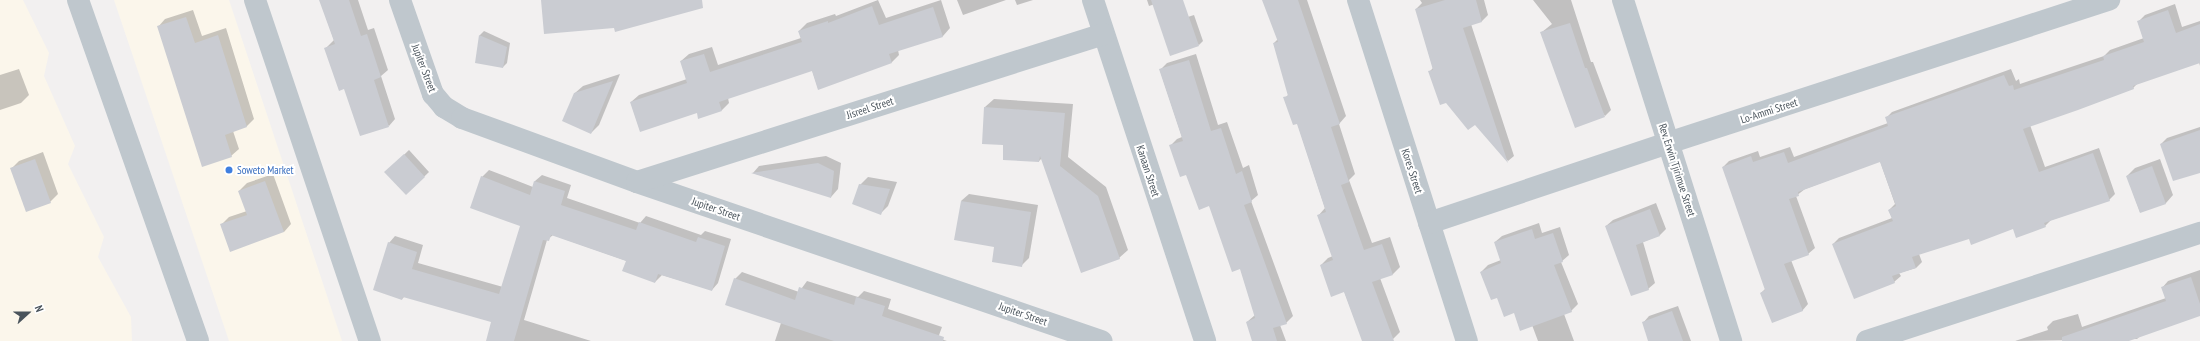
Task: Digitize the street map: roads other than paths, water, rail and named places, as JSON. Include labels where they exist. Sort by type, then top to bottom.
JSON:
[{"type":"street","points":[[78,0],[198,341]]},
{"type":"street","points":[[255,0],[370,341]]},
{"type":"street","name":"Kanaan Street","points":[[1092,0],[1205,341]]},
{"type":"street","name":"Kores Street","points":[[1358,0],[1467,341]]},
{"type":"street","name":"Rev. Erwin Tjirimue Street","points":[[1623,0],[1731,341]]},
{"type":"street","name":"Lo-Ammi Street","points":[[1429,223],[1668,143],[2110,0]]},
{"type":"street","name":"Jupiter Street","points":[[405,2],[433,94],[444,107],[482,127],[637,182],[1102,341]]},
{"type":"street","name":"Jisreel Street","points":[[637,182],[1103,34]]},
{"type":"street","points":[[1867,341],[2200,233]]},
{"type":"place","name":"Soweto Market","points":[[229,170]]}]
